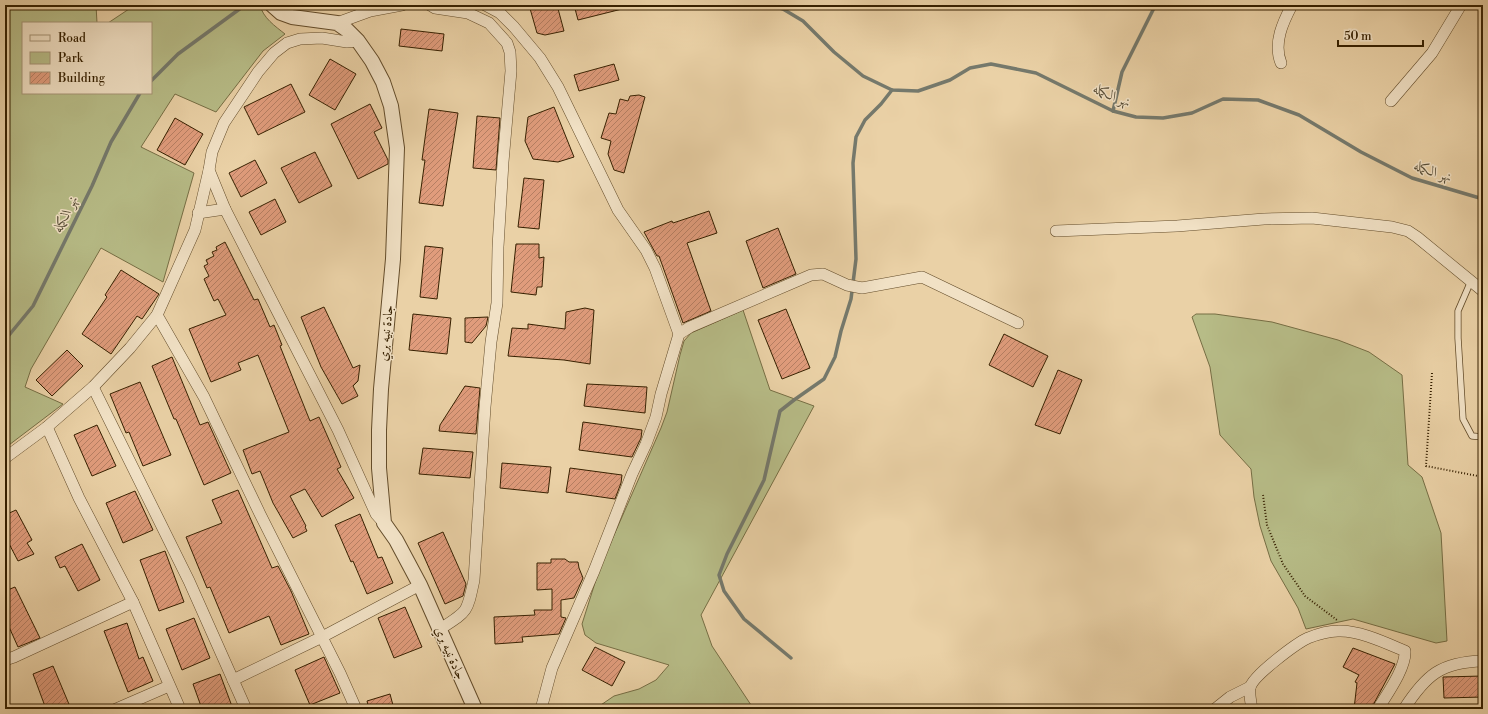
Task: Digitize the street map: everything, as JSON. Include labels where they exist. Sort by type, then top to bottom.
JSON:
[{"type":"street","points":[[272,5],[281,13],[292,17],[337,23],[370,11],[402,5]]},
{"type":"street","points":[[430,5],[435,8],[468,14],[489,23],[507,43],[510,52],[511,71],[502,177],[497,302],[491,342],[485,407],[474,580],[469,606],[463,614],[440,629]]},
{"type":"street","points":[[485,5],[500,13],[514,27],[540,58],[558,87],[618,210],[646,250],[655,268],[679,334],[660,394],[656,417],[594,571],[552,668],[542,709]]},
{"type":"street","points":[[1281,63],[1278,56],[1278,45],[1284,21],[1292,5]]},
{"type":"street","points":[[1391,101],[1432,53],[1461,5]]},
{"type":"street","name":"جادة نبيه بري","points":[[337,23],[358,40],[372,61],[383,82],[391,106],[397,148],[393,259],[381,389],[379,430],[379,468],[384,523],[396,540],[420,585],[475,709]]},
{"type":"street","points":[[5,458],[47,428],[93,387],[130,348],[157,315],[195,230],[212,152],[224,123],[258,72],[274,53],[287,44],[300,39],[322,38],[347,42],[358,40]]},
{"type":"street","points":[[209,170],[225,209],[338,430],[376,514],[384,523]]},
{"type":"street","points":[[198,213],[225,209]]},
{"type":"street","points":[[1056,231],[1312,218],[1392,227],[1408,232],[1417,237],[1483,290]]},
{"type":"street","points":[[679,334],[690,327],[811,274],[823,274],[847,285],[862,288],[922,277],[1018,323]]},
{"type":"street","points":[[157,315],[204,397],[260,514],[340,673],[356,709]]},
{"type":"street","points":[[93,387],[189,581],[246,709]]},
{"type":"street","points":[[47,428],[79,498],[132,602],[180,709]]},
{"type":"street","points":[[233,680],[322,637],[420,585]]},
{"type":"street","points":[[5,660],[132,602]]},
{"type":"street","points":[[1214,709],[1230,696],[1250,687],[1255,679],[1278,658],[1306,639],[1324,632],[1340,631],[1350,632],[1382,641],[1405,651],[1406,658],[1378,709]]},
{"type":"street","points":[[1404,709],[1427,678],[1436,672],[1454,664],[1483,660]]},
{"type":"street","points":[[116,709],[169,686]]},
{"type":"street","points":[[1250,687],[1252,709]]},
{"type":"lane","points":[[1471,281],[1458,311],[1463,419],[1472,436],[1483,437]]},
{"type":"path","points":[[1432,373],[1426,466],[1483,477]]},
{"type":"path","points":[[1262,496],[1267,525],[1283,564],[1305,596],[1350,632]]},
{"type":"green space","points":[[7,5],[96,5],[97,22],[22,22],[22,94],[152,94],[152,22],[110,22],[135,5],[198,5],[201,7],[204,5],[260,5],[264,14],[273,25],[285,34],[263,51],[216,112],[175,94],[141,147],[194,173],[163,282],[101,248],[31,369],[25,387],[63,404],[5,448],[5,48]]},
{"type":"green space","points":[[743,310],[770,390],[814,406],[701,615],[712,646],[755,709],[595,709],[614,696],[639,689],[656,680],[669,665],[596,643],[585,635],[582,624],[600,567],[667,412],[684,341],[691,333]]},
{"type":"green space","points":[[1196,314],[1215,314],[1272,322],[1338,340],[1369,352],[1402,375],[1408,465],[1422,477],[1441,533],[1447,641],[1436,643],[1353,619],[1306,629],[1298,608],[1271,561],[1260,526],[1254,497],[1251,469],[1220,435],[1210,367],[1192,317]]},
{"type":"building","points":[[529,5],[557,5],[564,31],[545,35],[537,33]]},
{"type":"building","points":[[574,5],[625,5],[626,8],[578,20]]},
{"type":"building","points":[[401,29],[444,34],[442,51],[399,46]]},
{"type":"building","points":[[330,59],[356,74],[335,110],[309,95]]},
{"type":"building","points":[[614,64],[619,80],[579,91],[574,75]]},
{"type":"building","points":[[291,84],[305,112],[258,135],[244,107]]},
{"type":"building","points":[[639,95],[645,97],[624,173],[614,170],[608,154],[611,141],[601,138],[609,113],[616,114],[620,99],[628,101],[630,96]]},
{"type":"building","points":[[370,104],[382,128],[374,132],[388,160],[388,164],[358,179],[331,124]]},
{"type":"building","points":[[554,107],[574,157],[558,162],[533,159],[525,141],[528,117]]},
{"type":"building","points":[[429,109],[458,113],[443,206],[419,203],[425,160],[422,160]]},
{"type":"building","points":[[477,116],[500,118],[496,170],[473,168]]},
{"type":"building","points":[[175,118],[203,134],[185,165],[157,150]]},
{"type":"building","points":[[315,152],[332,186],[299,203],[281,168]]},
{"type":"building","points":[[255,160],[267,183],[241,197],[229,173]]},
{"type":"building","points":[[524,178],[544,180],[539,229],[518,227]]},
{"type":"building","points":[[275,199],[286,222],[261,235],[249,212]]},
{"type":"building","points":[[709,211],[717,233],[687,243],[711,311],[683,323],[659,256],[657,256],[644,232],[672,221],[673,223]]},
{"type":"building","points":[[778,228],[796,274],[763,288],[746,241]]},
{"type":"building","points":[[225,242],[254,300],[258,299],[270,327],[274,325],[282,345],[280,346],[310,421],[319,417],[341,467],[337,469],[354,498],[322,517],[305,489],[290,496],[306,526],[307,531],[293,538],[273,503],[260,471],[252,474],[243,450],[289,432],[258,355],[238,363],[241,370],[211,382],[189,329],[226,315],[218,299],[214,301],[204,279],[209,276],[204,266],[208,264],[206,260],[214,256],[212,252],[217,250],[216,247]]},
{"type":"building","points":[[516,244],[539,244],[539,258],[544,257],[542,287],[537,287],[536,295],[511,292]]},
{"type":"building","points":[[425,246],[443,248],[437,299],[420,297]]},
{"type":"building","points":[[121,270],[159,294],[142,319],[137,316],[111,354],[82,334],[107,297],[105,295]]},
{"type":"building","points":[[324,307],[353,368],[360,365],[358,381],[353,386],[358,396],[342,404],[321,367],[301,317]]},
{"type":"building","points":[[585,308],[594,310],[590,364],[564,360],[508,356],[512,328],[528,329],[528,324],[565,329],[566,312]]},
{"type":"building","points":[[786,309],[810,368],[782,379],[758,320]]},
{"type":"building","points":[[413,314],[451,318],[447,354],[409,350]]},
{"type":"building","points":[[488,317],[486,326],[472,343],[465,342],[465,318]]},
{"type":"building","points":[[1004,334],[1048,356],[1033,387],[989,365]]},
{"type":"building","points":[[67,350],[83,366],[52,396],[36,380]]},
{"type":"building","points":[[172,357],[200,425],[208,422],[231,473],[204,485],[152,366]]},
{"type":"building","points":[[1058,370],[1082,380],[1060,434],[1035,425]]},
{"type":"building","points":[[140,382],[171,455],[143,466],[129,432],[126,433],[110,394]]},
{"type":"building","points":[[587,384],[647,387],[645,413],[584,406]]},
{"type":"building","points":[[465,386],[480,388],[476,434],[439,431],[440,425]]},
{"type":"building","points":[[583,422],[642,430],[641,438],[632,457],[579,450]]},
{"type":"building","points":[[97,425],[116,466],[92,476],[74,435]]},
{"type":"building","points":[[423,448],[473,452],[470,478],[419,474]]},
{"type":"building","points":[[502,463],[551,467],[548,493],[500,488]]},
{"type":"building","points":[[570,468],[622,475],[621,483],[615,499],[566,492]]},
{"type":"building","points":[[238,490],[272,568],[278,566],[291,591],[309,634],[281,645],[269,616],[229,633],[210,587],[207,588],[186,537],[222,523],[212,500]]},
{"type":"building","points":[[135,491],[153,530],[123,543],[106,503]]},
{"type":"building","points":[[16,510],[32,540],[27,543],[34,554],[18,561],[5,536],[5,515]]},
{"type":"building","points":[[360,514],[378,558],[382,557],[393,583],[367,594],[335,525]]},
{"type":"building","points":[[443,532],[466,584],[463,596],[445,604],[418,543]]},
{"type":"building","points":[[82,544],[100,580],[78,591],[65,566],[60,568],[55,557]]},
{"type":"building","points":[[165,551],[184,602],[159,611],[140,560]]},
{"type":"building","points":[[551,559],[565,559],[569,562],[578,562],[583,578],[574,598],[561,600],[561,617],[566,618],[559,634],[522,637],[523,642],[495,644],[494,617],[535,615],[534,610],[552,610],[552,589],[537,590],[537,563],[551,563]]},
{"type":"building","points":[[15,587],[40,638],[18,647],[5,618],[5,591]]},
{"type":"building","points":[[405,607],[422,647],[394,658],[378,618]]},
{"type":"building","points":[[194,618],[210,658],[182,670],[166,629]]},
{"type":"building","points":[[127,623],[139,659],[143,657],[153,681],[128,692],[104,631]]},
{"type":"building","points":[[595,647],[625,662],[612,686],[582,670]]},
{"type":"building","points":[[1353,648],[1395,664],[1371,709],[1354,709],[1357,683],[1355,682],[1359,675],[1343,667]]},
{"type":"building","points":[[324,657],[340,693],[310,705],[295,670]]},
{"type":"building","points":[[53,666],[71,709],[46,709],[33,674]]},
{"type":"building","points":[[220,674],[233,709],[202,709],[193,684]]},
{"type":"building","points":[[1483,676],[1483,697],[1444,698],[1443,677]]},
{"type":"building","points":[[390,694],[394,709],[369,709],[367,701]]},
{"type":"waterway","name":"نهر الكمله","points":[[152,80],[178,54],[245,5]]},
{"type":"waterway","name":"نهر الكمله","points":[[770,5],[783,9],[803,21],[834,52],[863,76],[892,90],[918,91],[950,80],[970,68],[991,64],[1036,73],[1113,111],[1136,117],[1163,118],[1192,113],[1223,99],[1258,100],[1299,115],[1361,152],[1412,178],[1483,199]]},
{"type":"waterway","points":[[1113,111],[1122,72],[1154,8],[1154,5]]},
{"type":"waterway","points":[[791,658],[744,619],[724,591],[719,575],[727,554],[764,480],[780,411],[824,379],[835,357],[851,299],[856,259],[853,163],[856,137],[865,120],[892,90]]},
{"type":"waterway","name":"نهر الكمله","points":[[5,340],[33,306],[92,186],[111,142],[139,94]]}]
